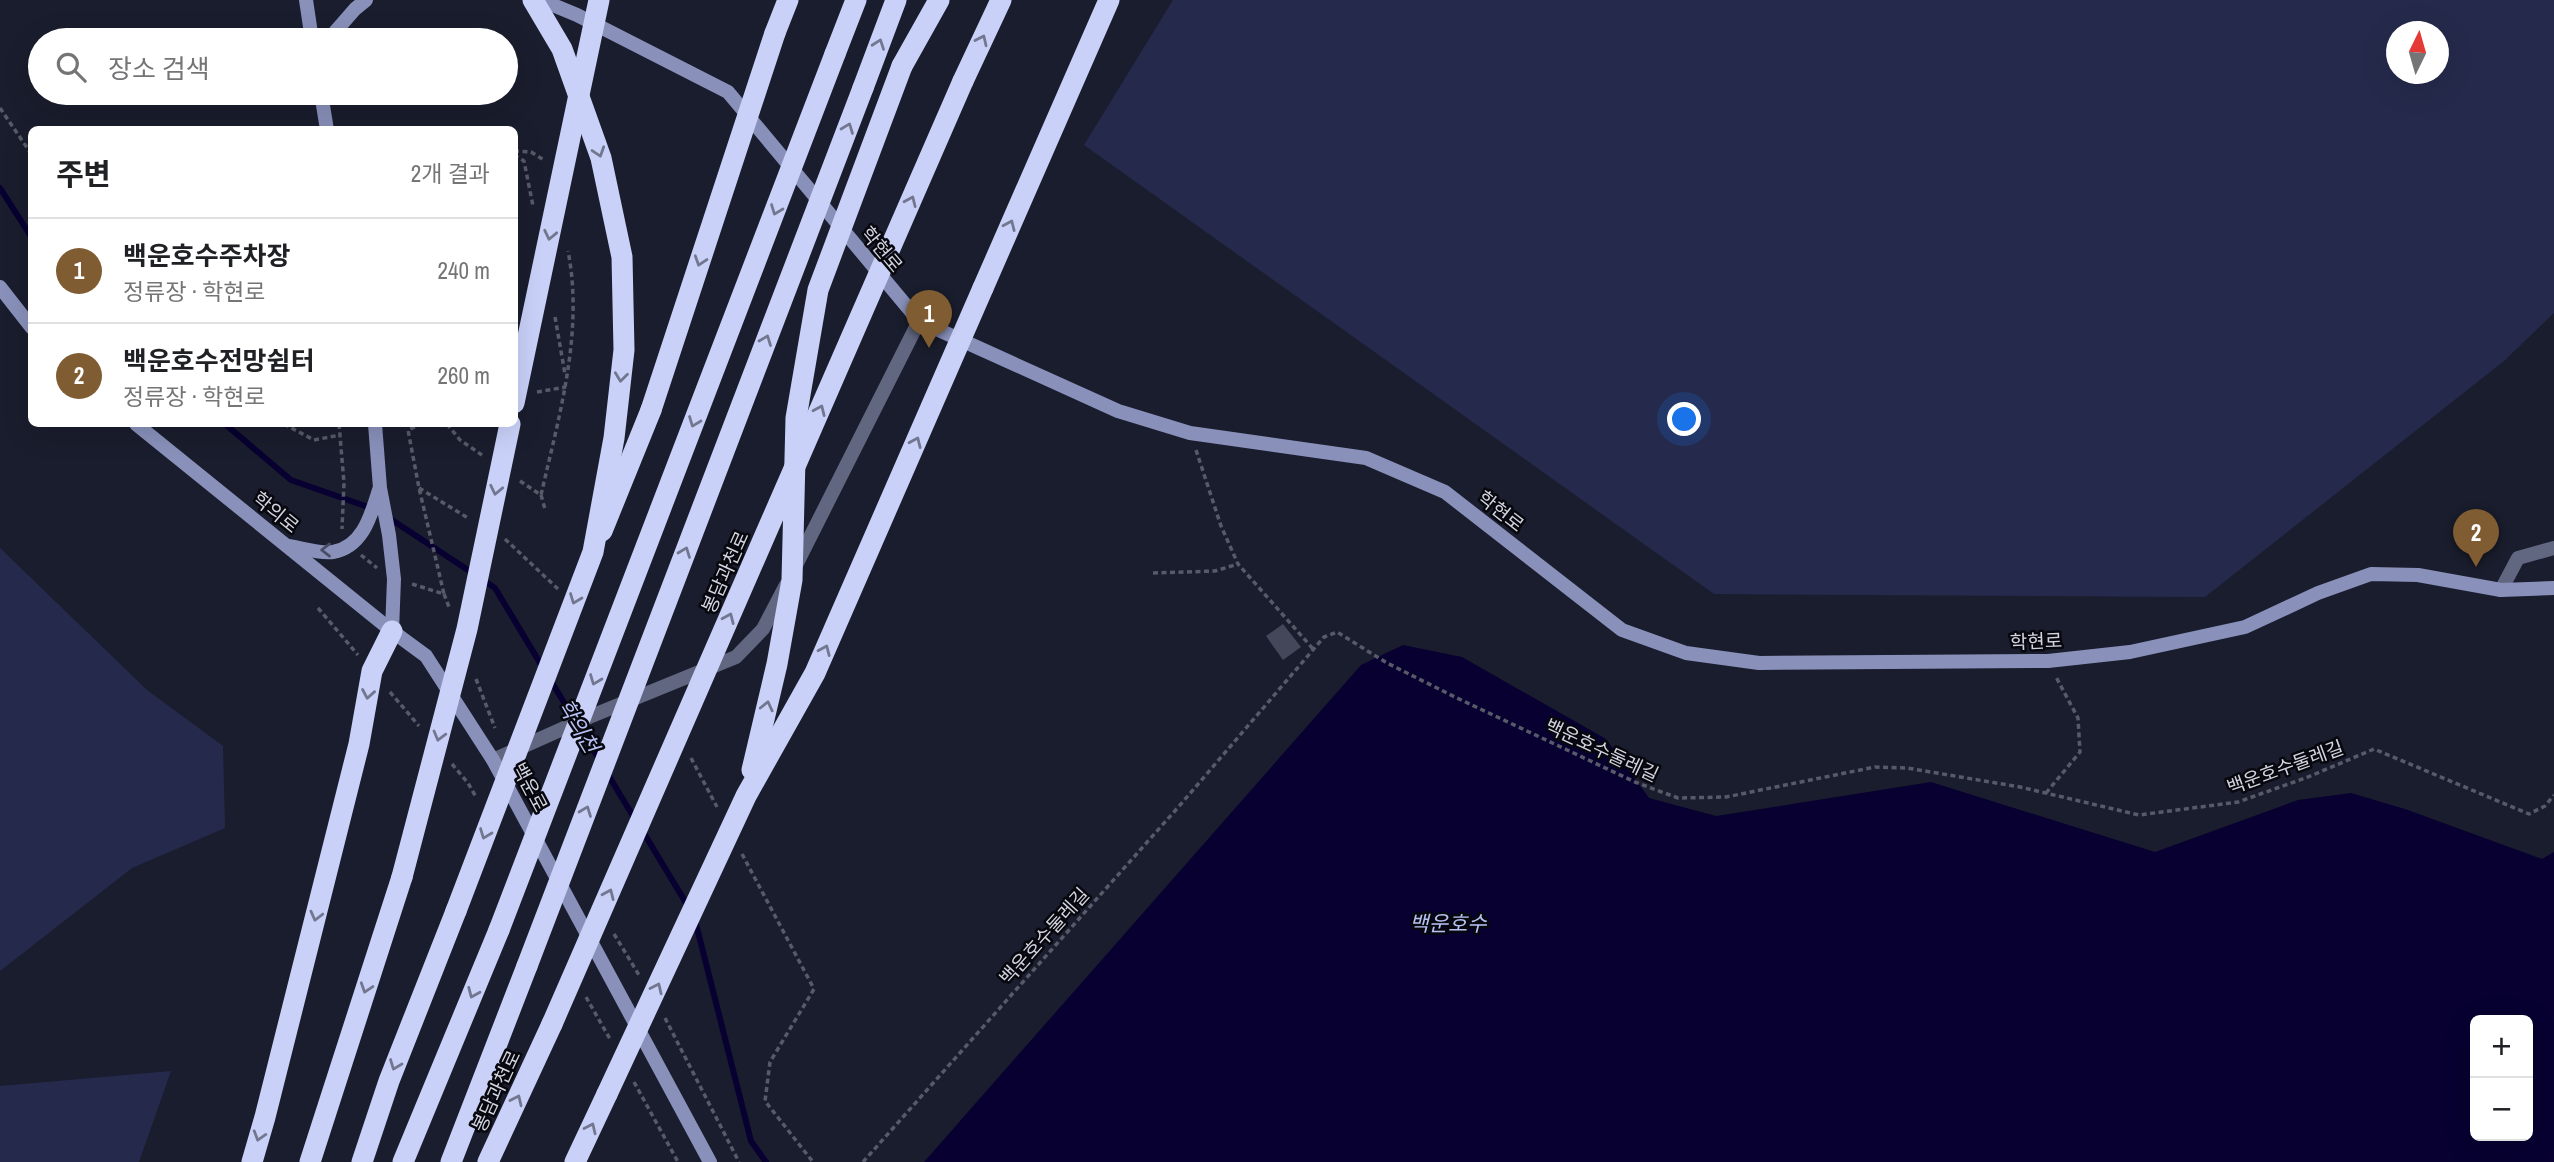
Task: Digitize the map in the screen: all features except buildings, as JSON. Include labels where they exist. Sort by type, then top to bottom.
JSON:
[{"type":"highway","points":[[533,0],[562,50],[601,158],[622,257],[624,350],[614,438],[593,552]]},
{"type":"highway","points":[[521,398],[599,0]]},
{"type":"highway","points":[[362,1162],[389,1081],[593,552],[651,410],[788,0]]},
{"type":"highway","points":[[402,1162],[499,930],[856,0]]},
{"type":"highway","name":"봉담과천로","points":[[451,1162],[896,0]]},
{"type":"highway","points":[[746,796],[777,664],[792,580],[796,418],[818,290],[902,66],[939,0]]},
{"type":"highway","name":"봉담과천로","points":[[488,1162],[552,1024],[963,81],[1001,0]]},
{"type":"highway","points":[[575,1162],[746,796],[815,673],[1109,0]]},
{"type":"highway","points":[[310,1162],[402,877],[467,629],[509,427]]},
{"type":"highway","points":[[251,1162],[269,1103],[359,744],[372,671],[392,631]]},
{"type":"street","points":[[306,0],[310,28]]},
{"type":"street","points":[[338,28],[366,0]]},
{"type":"street","name":"학현로","points":[[541,0],[577,15],[728,92],[919,321],[1118,411],[1190,433],[1366,457],[1445,492],[1622,630],[1686,653],[1759,663],[2048,661],[2130,652],[2245,627],[2318,593],[2371,574],[2418,575],[2501,590],[2554,588]]},
{"type":"street","points":[[323,105],[326,126]]},
{"type":"street","points":[[0,287],[28,323]]},
{"type":"street","points":[[499,757],[736,657],[763,629],[919,321]]},
{"type":"street","name":"학의로","points":[[140,427],[392,631]]},
{"type":"street","points":[[375,427],[380,488],[394,579],[392,631]]},
{"type":"street","points":[[288,546],[332,552],[352,545],[360,536],[380,488]]},
{"type":"street","points":[[2501,590],[2518,558],[2554,548]]},
{"type":"street","name":"백운로","points":[[392,631],[426,656],[499,757],[710,1162]]},
{"type":"path","points":[[0,108],[28,149]]},
{"type":"path","points":[[521,398],[566,387]]},
{"type":"path","points":[[290,427],[314,440],[340,435]]},
{"type":"path","points":[[339,427],[344,483],[341,528]]},
{"type":"path","points":[[414,427],[408,430],[439,568]]},
{"type":"path","points":[[1190,433],[1221,526],[1238,564],[1314,650]]},
{"type":"path","points":[[541,495],[545,509]]},
{"type":"path","points":[[1153,573],[1215,571],[1238,564]]},
{"type":"path","points":[[444,594],[454,619]]},
{"type":"path","name":"백운호수둘레길","points":[[863,1162],[1181,804],[1324,637],[1337,632],[1387,663],[1457,698],[1636,782],[1678,798],[1726,797],[1875,767],[1907,768],[2046,793],[2140,815],[2238,802],[2308,777],[2374,749],[2529,814],[2545,806],[2554,795]]},
{"type":"path","points":[[2046,793],[2080,752],[2078,718],[2048,661]]},
{"type":"path","points":[[472,668],[499,757]]},
{"type":"path","points":[[612,932],[641,979]]},
{"type":"path","points":[[813,1162],[765,1101],[770,1062],[814,989]]},
{"type":"path","points":[[663,1014],[739,1162]]},
{"type":"shaded area","points":[[1173,0],[2554,0],[2554,313],[2504,361],[2205,597],[1714,594],[1084,145]]},
{"type":"shaded area","points":[[0,548],[147,690],[223,746],[225,828],[132,868],[0,971]]},
{"type":"shaded area","points":[[171,1071],[139,1162],[0,1162],[0,1086]]},
{"type":"water","name":"백운호수","points":[[1403,645],[1462,657],[1606,739],[1649,798],[1716,816],[1931,782],[2155,852],[2298,800],[2351,793],[2405,809],[2542,859],[2554,852],[2554,1162],[924,1162],[1361,665]]},
{"type":"waterway","name":"학의천","points":[[0,188],[28,232]]},
{"type":"waterway","name":"학의천","points":[[229,427],[291,480],[374,509]]},
{"type":"waterway","name":"학의천","points":[[389,518],[474,574]]},
{"type":"waterway","name":"학의천","points":[[483,580],[495,588],[543,668]]},
{"type":"waterway","name":"학의천","points":[[551,681],[574,719]]},
{"type":"waterway","name":"학의천","points":[[582,731],[600,761]]},
{"type":"waterway","name":"학의천","points":[[607,773],[636,821]]},
{"type":"waterway","name":"학의천","points":[[642,830],[689,908]]},
{"type":"waterway","name":"학의천","points":[[695,920],[751,1141],[766,1162]]},
{"type":"place","name":"백운호수주차장","points":[[929,348]]},
{"type":"place","name":"백운호수전망쉼터","points":[[2476,567]]}]
